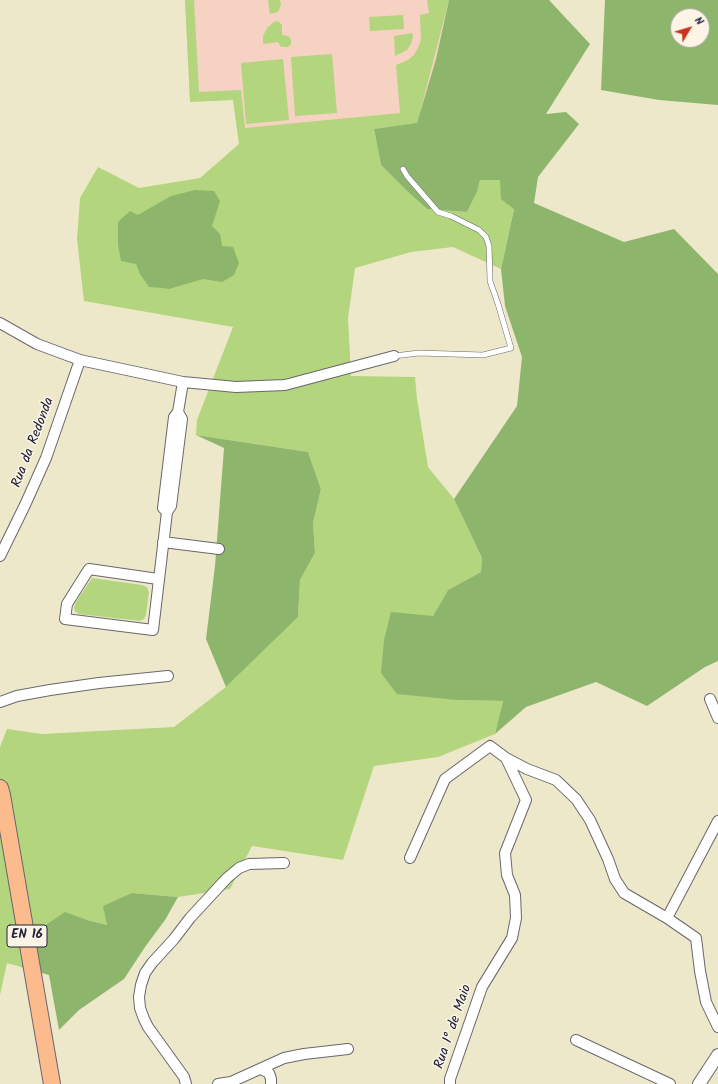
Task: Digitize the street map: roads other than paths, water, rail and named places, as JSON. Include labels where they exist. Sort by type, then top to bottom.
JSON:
[{"type":"main road","name":"EN 16","points":[[0,788],[4,803],[52,1084]]},
{"type":"street","points":[[0,323],[37,344],[80,360],[183,382],[236,386],[285,385],[394,356]]},
{"type":"street","name":"Rua da Redonda","points":[[0,556],[46,458],[80,360]]},
{"type":"street","points":[[158,579],[89,569],[67,604],[65,619],[153,630],[167,512],[171,506],[182,419],[178,412],[183,382]]},
{"type":"street","points":[[163,542],[219,548]]},
{"type":"street","points":[[0,702],[17,696],[50,690],[168,676]]},
{"type":"street","points":[[710,699],[718,718]]},
{"type":"street","points":[[410,858],[445,779],[490,746],[506,758],[527,769],[556,780],[576,800],[592,826],[608,859],[614,879],[624,893],[667,918],[696,938],[706,1002],[718,1027]]},
{"type":"street","name":"Rua 1° de Maio","points":[[450,1084],[450,1078],[482,987],[512,938],[516,918],[515,895],[507,875],[505,853],[526,800],[506,758]]},
{"type":"street","points":[[667,918],[718,821]]},
{"type":"street","points":[[186,1084],[184,1077],[148,1027],[144,1019],[140,1008],[139,997],[145,973],[190,918],[227,878],[239,868],[249,864],[284,863]]},
{"type":"street","points":[[576,1040],[670,1084]]},
{"type":"street","points":[[218,1084],[231,1082],[284,1058],[348,1049]]},
{"type":"street","points":[[699,1084],[718,1055]]},
{"type":"street","points":[[261,1069],[269,1073],[271,1084]]},
{"type":"lane","points":[[394,356],[419,353],[483,355],[511,348],[490,281],[489,246],[486,237],[479,230],[451,216],[438,212],[407,176],[403,169]]}]
